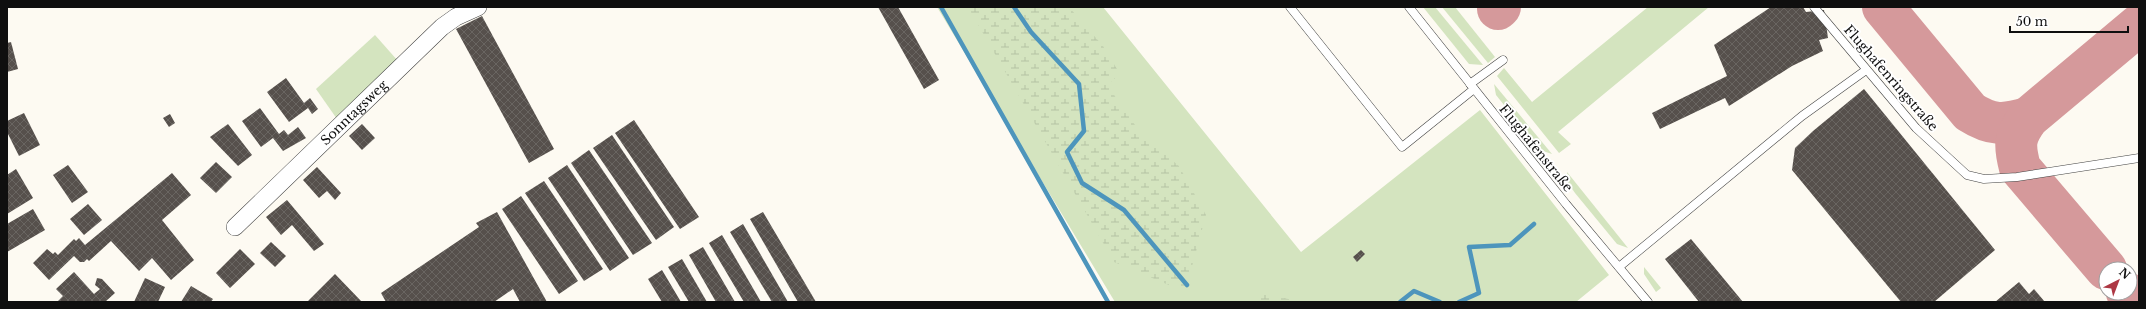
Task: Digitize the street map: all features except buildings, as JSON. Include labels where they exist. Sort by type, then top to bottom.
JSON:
[{"type":"street","name":"Sonntagsweg","points":[[236,227],[442,28],[456,17],[478,7]]},
{"type":"lane","points":[[1290,7],[1402,147],[1503,60]]},
{"type":"lane","name":"Flughafenstraße","points":[[1409,7],[1472,87],[1648,302]]},
{"type":"lane","name":"Flughafenringstraße","points":[[1814,7],[1916,128],[1967,175],[1984,179],[2017,177],[2139,158]]},
{"type":"lane","points":[[1619,267],[1802,116],[1866,70]]},
{"type":"green space","points":[[937,7],[1103,7],[1301,252],[1480,110],[1609,275],[1576,302],[1115,302]]},
{"type":"green space","points":[[968,7],[1069,7],[1103,46],[1120,74],[1107,85],[1142,135],[1179,166],[1206,215],[1187,285],[1176,288],[1114,262]]},
{"type":"green space","points":[[1423,7],[1435,7],[1483,65],[1469,64]]},
{"type":"green space","points":[[1442,7],[1455,7],[1495,57],[1488,63]]},
{"type":"green space","points":[[1648,7],[1709,7],[1558,132],[1571,144],[1559,153],[1497,76],[1504,68],[1532,102]]},
{"type":"green space","points":[[375,35],[398,61],[337,119],[316,89]]},
{"type":"green space","points":[[1494,84],[1552,154],[1540,150],[1496,95]]},
{"type":"green space","points":[[1567,172],[1628,248],[1617,244],[1575,193],[1568,183]]},
{"type":"green space","points":[[1644,267],[1661,288],[1656,292],[1644,274]]},
{"type":"green space","points":[[1265,294],[1302,302],[1250,302]]},
{"type":"waterway","points":[[941,7],[1108,302]]},
{"type":"waterway","points":[[1014,7],[1031,32],[1079,84],[1084,131],[1067,152],[1082,183],[1124,210],[1187,285]]},
{"type":"waterway","points":[[1459,302],[1479,293],[1469,247],[1510,245],[1534,224]]},
{"type":"waterway","points":[[1400,302],[1414,291],[1440,302]]},
{"type":"taxiway","points":[[1883,7],[1970,112],[1985,120],[1998,123],[2012,122],[2028,118]]},
{"type":"taxiway","points":[[2099,261],[2020,168],[2016,142],[2020,131],[2028,118],[2139,25]]}]
